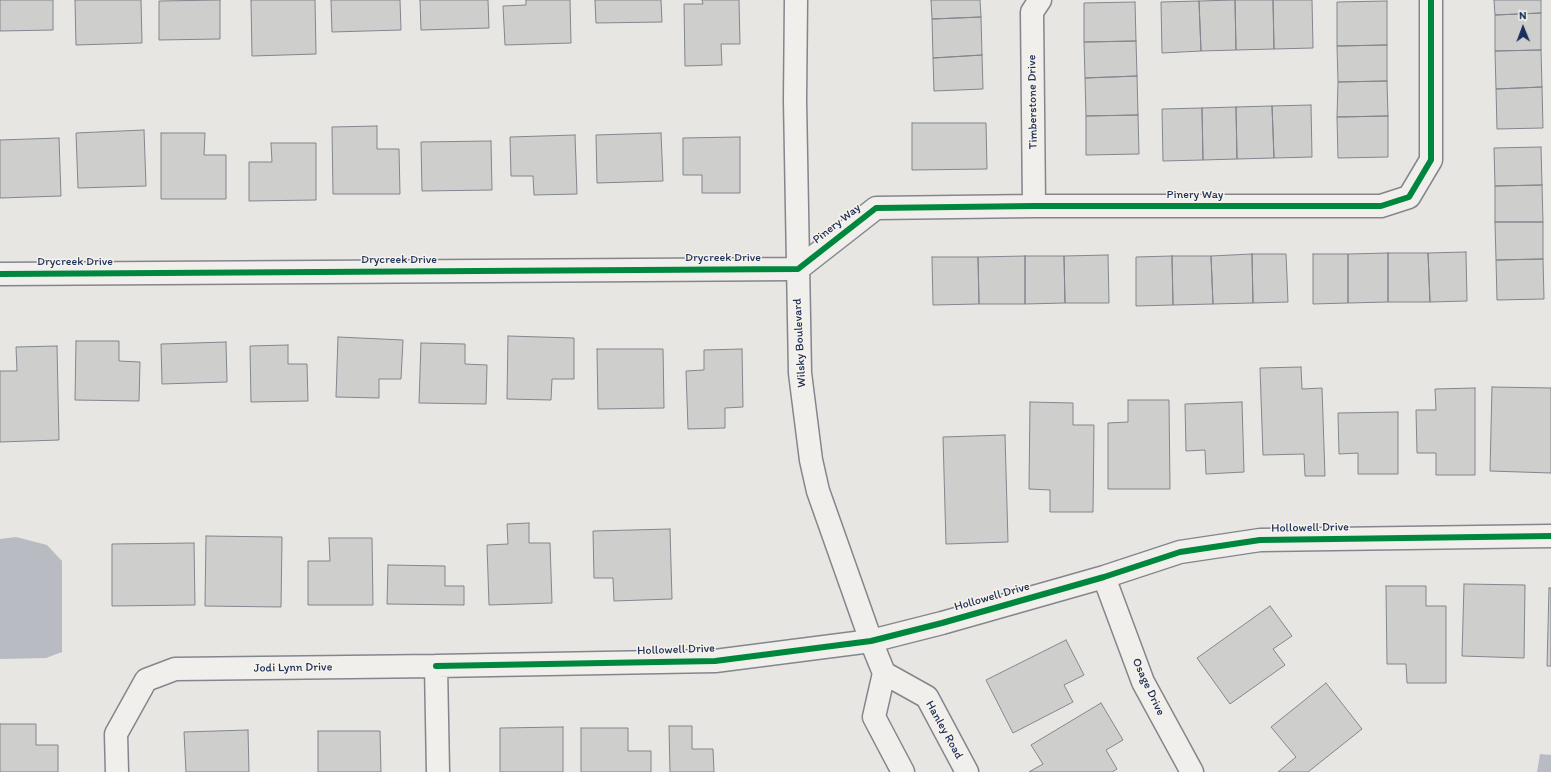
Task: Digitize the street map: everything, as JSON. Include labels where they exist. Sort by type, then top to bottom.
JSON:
[{"type":"street","name":"Wilsky Boulevard","points":[[796,0],[800,373],[811,460],[818,491],[884,673]]},
{"type":"street","name":"Timberstone Drive","points":[[1034,206],[1032,12],[1040,0]]},
{"type":"street","name":"Pinery Way","points":[[798,269],[876,208],[1034,206],[1381,206],[1408,197],[1431,160],[1431,0]]},
{"type":"street","name":"Drycreek Drive","points":[[0,274],[798,269]]},
{"type":"street","name":"Hollowell Drive","points":[[436,666],[715,661],[871,640],[1104,577],[1180,552],[1260,540],[1551,536]]},
{"type":"street","name":"Osage Drive","points":[[1104,577],[1143,682],[1192,772]]},
{"type":"street","name":"Jodi Lynn Drive","points":[[117,772],[116,734],[146,680],[175,669],[436,666]]},
{"type":"street","points":[[436,666],[438,772]]},
{"type":"street","points":[[884,673],[874,717],[903,772]]},
{"type":"street","name":"Hanley Road","points":[[884,673],[926,697],[967,772]]},
{"type":"shaded area","points":[[16,537],[47,545],[62,561],[62,652],[46,658],[0,659],[0,539]]},
{"type":"shaded area","points":[[1540,754],[1551,755],[1551,772],[1537,772]]},
{"type":"building","points":[[0,0],[53,0],[53,30],[0,31]]},
{"type":"building","points":[[75,0],[141,0],[142,43],[76,45]]},
{"type":"building","points":[[220,0],[220,39],[159,40],[159,1]]},
{"type":"building","points":[[251,0],[315,0],[316,54],[252,56]]},
{"type":"building","points":[[331,0],[400,0],[401,30],[332,32]]},
{"type":"building","points":[[420,0],[488,0],[489,28],[421,30]]},
{"type":"building","points":[[526,0],[570,0],[571,43],[505,45],[503,6],[526,5]]},
{"type":"building","points":[[595,0],[661,0],[662,22],[596,23]]},
{"type":"building","points":[[702,0],[739,0],[740,44],[721,44],[722,65],[685,66],[684,4],[703,4]]},
{"type":"building","points":[[931,0],[980,0],[981,17],[932,19]]},
{"type":"building","points":[[1235,0],[1273,0],[1274,49],[1236,50]]},
{"type":"building","points":[[1235,0],[1236,50],[1201,51],[1199,1]]},
{"type":"building","points":[[1273,0],[1312,0],[1313,48],[1274,49]]},
{"type":"building","points":[[1494,0],[1541,0],[1541,13],[1495,15]]},
{"type":"building","points":[[1199,1],[1201,51],[1162,53],[1161,2]]},
{"type":"building","points":[[1387,1],[1387,45],[1337,46],[1337,2]]},
{"type":"building","points":[[1135,2],[1136,41],[1084,42],[1084,3]]},
{"type":"building","points":[[1541,13],[1541,50],[1495,51],[1495,15]]},
{"type":"building","points":[[981,17],[982,55],[933,58],[932,19]]},
{"type":"building","points":[[1136,41],[1137,76],[1085,78],[1084,42]]},
{"type":"building","points":[[1387,45],[1387,81],[1338,82],[1337,46]]},
{"type":"building","points":[[1541,50],[1542,87],[1496,89],[1495,51]]},
{"type":"building","points":[[982,55],[983,89],[934,91],[933,58]]},
{"type":"building","points":[[1137,76],[1138,115],[1086,116],[1085,78]]},
{"type":"building","points":[[1387,81],[1388,116],[1337,117],[1338,82]]},
{"type":"building","points":[[1542,87],[1543,128],[1497,129],[1496,89]]},
{"type":"building","points":[[1311,105],[1312,157],[1274,158],[1272,106]]},
{"type":"building","points":[[1272,106],[1274,158],[1237,159],[1236,107]]},
{"type":"building","points":[[1236,107],[1237,159],[1203,160],[1202,108]]},
{"type":"building","points":[[1202,108],[1203,160],[1163,161],[1162,109]]},
{"type":"building","points":[[1138,115],[1139,154],[1086,155],[1086,116]]},
{"type":"building","points":[[1388,116],[1388,157],[1338,158],[1337,117]]},
{"type":"building","points":[[912,123],[986,123],[987,169],[912,170]]},
{"type":"building","points":[[377,126],[377,149],[399,149],[400,194],[333,194],[332,127]]},
{"type":"building","points":[[144,130],[146,186],[78,188],[76,133]]},
{"type":"building","points":[[161,133],[205,133],[204,155],[226,155],[226,199],[161,199]]},
{"type":"building","points":[[661,133],[663,181],[597,183],[596,135]]},
{"type":"building","points":[[575,135],[577,194],[534,195],[533,176],[511,176],[510,137]]},
{"type":"building","points":[[740,137],[740,193],[702,193],[702,175],[683,175],[683,138]]},
{"type":"building","points":[[59,138],[61,196],[0,198],[0,140]]},
{"type":"building","points":[[491,141],[492,190],[422,191],[421,142]]},
{"type":"building","points":[[271,143],[316,143],[316,200],[249,201],[249,162],[272,162]]},
{"type":"building","points":[[1541,147],[1542,185],[1495,186],[1494,148]]},
{"type":"building","points":[[1542,185],[1543,222],[1495,222],[1495,186]]},
{"type":"building","points":[[1495,222],[1543,222],[1543,259],[1496,260]]},
{"type":"building","points":[[1466,252],[1467,301],[1430,302],[1428,253]]},
{"type":"building","points":[[1388,253],[1428,253],[1430,302],[1388,302]]},
{"type":"building","points":[[1388,253],[1388,302],[1348,303],[1348,254]]},
{"type":"building","points":[[1252,254],[1253,303],[1213,304],[1211,256]]},
{"type":"building","points":[[1252,254],[1286,254],[1288,302],[1253,303]]},
{"type":"building","points":[[1313,254],[1348,254],[1348,303],[1313,304]]},
{"type":"building","points":[[1108,255],[1109,303],[1065,303],[1064,256]]},
{"type":"building","points":[[1025,256],[1064,256],[1065,303],[1025,304]]},
{"type":"building","points":[[1025,256],[1025,304],[979,304],[978,257]]},
{"type":"building","points":[[1172,256],[1173,305],[1136,306],[1136,257]]},
{"type":"building","points":[[1172,256],[1211,256],[1213,304],[1173,305]]},
{"type":"building","points":[[932,257],[978,257],[979,304],[933,305]]},
{"type":"building","points":[[1543,259],[1544,299],[1497,300],[1496,260]]},
{"type":"building","points":[[508,336],[574,338],[574,379],[552,379],[551,400],[507,399]]},
{"type":"building","points":[[338,337],[403,340],[401,379],[379,379],[379,398],[336,397]]},
{"type":"building","points":[[76,341],[119,341],[119,361],[140,362],[139,401],[75,400]]},
{"type":"building","points":[[226,342],[227,382],[162,384],[161,344]]},
{"type":"building","points":[[421,343],[465,344],[465,364],[487,365],[486,404],[419,403]]},
{"type":"building","points":[[288,345],[288,364],[307,364],[308,401],[251,402],[250,346]]},
{"type":"building","points":[[57,346],[59,440],[0,442],[0,371],[17,371],[16,347]]},
{"type":"building","points":[[597,349],[663,349],[664,408],[598,409]]},
{"type":"building","points":[[742,349],[743,407],[725,408],[725,428],[688,429],[686,371],[704,370],[704,350]]},
{"type":"building","points":[[1301,367],[1302,389],[1322,388],[1325,476],[1305,476],[1304,454],[1263,455],[1260,368]]},
{"type":"building","points":[[1492,387],[1551,388],[1551,473],[1490,471]]},
{"type":"building","points":[[1475,388],[1475,475],[1436,475],[1436,453],[1417,453],[1416,410],[1436,410],[1435,389]]},
{"type":"building","points":[[1128,400],[1169,400],[1170,489],[1108,489],[1108,423],[1128,422]]},
{"type":"building","points":[[1030,402],[1073,403],[1073,425],[1094,425],[1093,512],[1050,512],[1050,490],[1029,489]]},
{"type":"building","points":[[1242,402],[1244,472],[1206,474],[1205,450],[1186,451],[1185,404]]},
{"type":"building","points":[[1398,412],[1398,474],[1358,474],[1358,453],[1339,454],[1338,413]]},
{"type":"building","points":[[1005,435],[1008,542],[946,544],[943,437]]},
{"type":"building","points":[[529,523],[529,543],[550,543],[552,603],[489,605],[487,545],[508,544],[507,524]]},
{"type":"building","points":[[670,529],[672,599],[614,601],[613,578],[594,578],[593,531]]},
{"type":"building","points":[[206,536],[282,537],[281,607],[205,606]]},
{"type":"building","points":[[329,538],[372,538],[373,605],[308,605],[308,561],[330,561]]},
{"type":"building","points":[[194,543],[195,605],[112,606],[112,544]]},
{"type":"building","points":[[388,565],[445,566],[445,586],[464,586],[464,605],[387,604]]},
{"type":"building","points":[[1464,584],[1525,585],[1524,658],[1462,656]]},
{"type":"building","points":[[1386,586],[1426,586],[1426,606],[1446,606],[1446,683],[1407,683],[1406,664],[1387,664]]},
{"type":"building","points":[[1549,588],[1551,588],[1551,666],[1547,666]]},
{"type":"building","points":[[1270,606],[1292,636],[1273,649],[1285,665],[1230,704],[1197,658]]},
{"type":"building","points":[[1066,640],[1084,675],[1064,685],[1073,702],[1013,733],[986,680]]},
{"type":"building","points":[[1326,683],[1362,729],[1308,772],[1278,772],[1296,757],[1271,727]]},
{"type":"building","points":[[1101,703],[1123,740],[1106,750],[1117,769],[1112,772],[1029,772],[1043,764],[1031,745]]},
{"type":"building","points":[[0,724],[36,724],[36,745],[58,745],[58,772],[0,772]]},
{"type":"building","points":[[669,726],[692,726],[692,749],[713,749],[714,772],[670,772]]},
{"type":"building","points":[[563,727],[563,772],[500,772],[500,728]]},
{"type":"building","points":[[581,728],[628,728],[628,751],[651,751],[651,772],[581,772]]},
{"type":"building","points":[[248,730],[249,772],[186,772],[184,732]]},
{"type":"building","points":[[318,731],[380,731],[381,772],[318,772]]},
{"type":"cycle path","points":[[0,274],[798,269],[876,208],[1034,206],[1381,206],[1409,197],[1431,160],[1431,0]]},
{"type":"cycle path","points":[[436,666],[715,661],[871,641],[942,623],[1104,577],[1180,552],[1260,540],[1551,536]]}]
